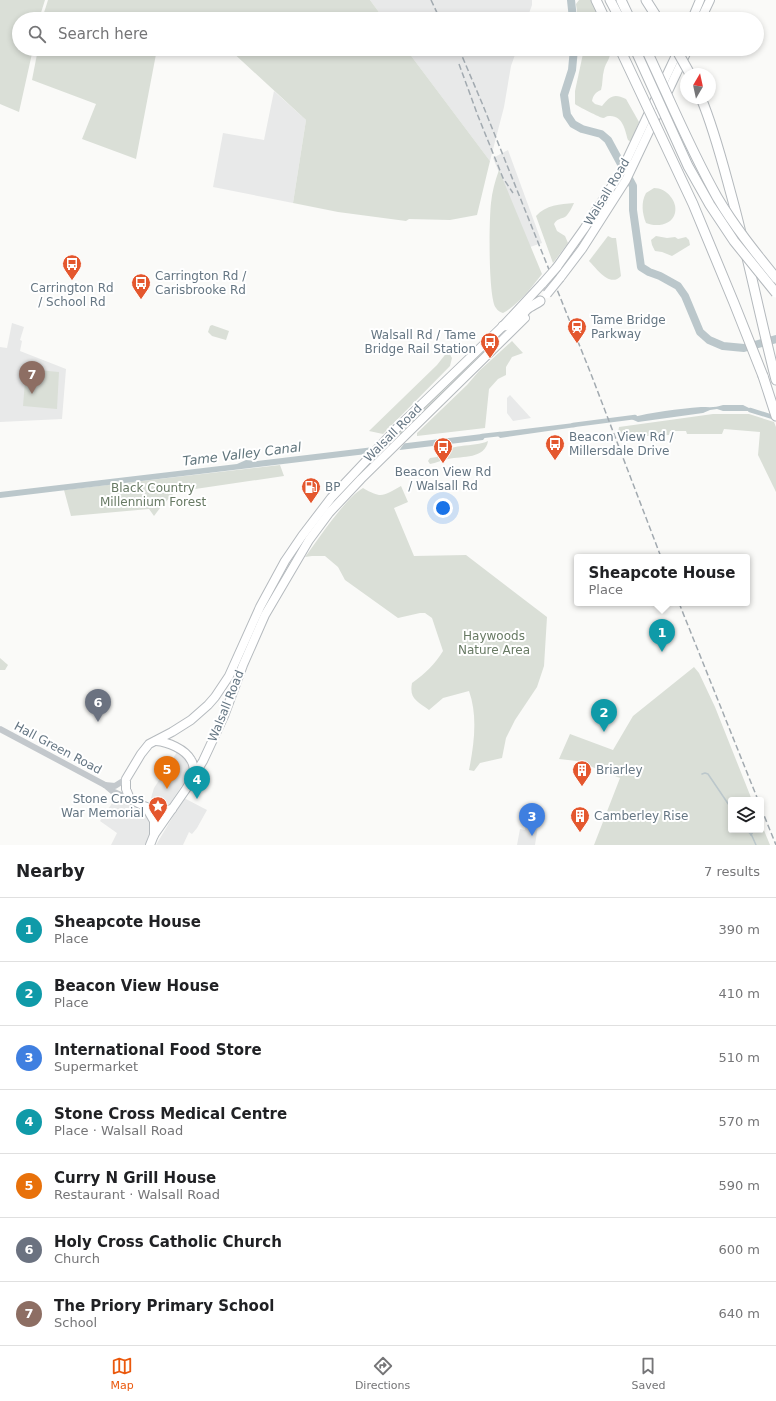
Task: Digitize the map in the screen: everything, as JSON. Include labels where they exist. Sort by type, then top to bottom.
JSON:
[{"type":"highway","points":[[596,0],[602,12]]},
{"type":"highway","points":[[610,0],[616,12]]},
{"type":"highway","points":[[621,0],[627,12]]},
{"type":"highway","points":[[646,0],[654,12]]},
{"type":"highway","points":[[623,56],[693,204],[763,376],[776,416]]},
{"type":"highway","points":[[638,56],[688,166],[710,205],[734,242],[776,293]]},
{"type":"highway","points":[[649,56],[695,155],[717,197],[740,233],[776,278]]},
{"type":"highway","points":[[681,56],[687,68]]},
{"type":"highway","points":[[703,104],[720,150],[776,379]]},
{"type":"highway","points":[[503,326],[514,323],[528,308],[544,298]]},
{"type":"highway","points":[[503,326],[510,333]]},
{"type":"main road","points":[[695,12],[700,0]]},
{"type":"main road","points":[[704,12],[710,0]]},
{"type":"main road","name":"Walsall Road","points":[[126,779],[149,744],[191,720],[215,697],[229,676],[260,607],[286,561],[302,536],[328,502],[370,456],[503,326],[543,283],[577,240],[621,172],[675,56]]},
{"type":"main road","name":"Walsall Road","points":[[150,845],[154,835],[203,760],[227,708],[243,665],[265,615],[286,576],[309,540],[329,513],[366,473],[510,333],[544,298],[571,264],[626,180],[685,56]]},
{"type":"main road","points":[[328,502],[338,496],[360,475],[366,473]]},
{"type":"main road","points":[[215,697],[227,708]]},
{"type":"main road","points":[[155,740],[165,742],[188,755],[192,762],[194,775]]},
{"type":"main road","points":[[126,779],[126,789],[130,799],[146,807],[162,812],[172,809]]},
{"type":"main road","points":[[146,807],[154,821],[154,835]]},
{"type":"street","name":"Hall Green Road","points":[[0,729],[105,785],[112,791],[130,799]]},
{"type":"street","name":"Hall Green Road","points":[[105,785],[115,786],[126,779]]},
{"type":"shaded area","points":[[370,0],[532,0],[530,12],[379,12]]},
{"type":"shaded area","points":[[411,56],[515,56],[511,66],[504,107],[490,161]]},
{"type":"shaded area","points":[[274,91],[306,120],[293,203],[213,187],[223,133],[264,140]]},
{"type":"shaded area","points":[[508,150],[542,243],[530,247],[493,158]]},
{"type":"shaded area","points":[[12,323],[24,327],[20,340],[22,341],[20,351],[66,369],[62,419],[0,422],[0,347],[7,348]]},
{"type":"shaded area","points":[[510,395],[531,418],[513,421],[507,413],[507,398]]},
{"type":"shaded area","points":[[723,405],[743,405],[755,411],[723,411],[717,409],[703,413],[638,422],[629,418],[665,411]]},
{"type":"shaded area","points":[[574,423],[578,424],[576,427],[500,438],[496,434],[499,432]]},
{"type":"shaded area","points":[[482,434],[487,435],[483,440],[0,498],[0,492],[237,464],[246,460],[257,461]]},
{"type":"shaded area","points":[[177,752],[186,759],[189,764],[190,773],[169,805],[163,807],[151,798],[154,788]]},
{"type":"shaded area","points":[[184,798],[207,810],[197,828],[192,834],[189,832],[183,845],[156,845]]},
{"type":"shaded area","points":[[115,799],[144,811],[148,818],[151,830],[145,845],[111,845],[117,833],[100,821]]},
{"type":"shaded area","points":[[526,823],[538,825],[535,845],[517,845],[520,829],[525,830]]},
{"type":"green space","points":[[0,0],[45,0],[41,12],[12,12],[12,56],[31,56],[19,112],[0,104]]},
{"type":"green space","points":[[48,0],[370,0],[379,12],[44,12]]},
{"type":"green space","points":[[579,0],[592,0],[598,12],[577,12],[576,4]]},
{"type":"green space","points":[[37,56],[156,56],[136,159],[82,139],[96,104],[32,80]]},
{"type":"green space","points":[[237,56],[411,56],[490,161],[477,215],[450,220],[409,219],[406,221],[338,212],[293,203],[306,120]]},
{"type":"green space","points":[[582,56],[610,56],[603,73],[601,90],[595,94],[592,101],[595,104],[602,106],[612,96],[618,96],[626,99],[639,122],[631,142],[628,140],[623,124],[617,118],[614,116],[607,116],[604,118],[601,117],[575,104],[575,91]]},
{"type":"green space","points":[[499,170],[542,274],[519,300],[503,313],[497,309],[493,301],[490,275],[491,203]]},
{"type":"green space","points":[[654,188],[663,190],[667,193],[675,204],[675,213],[667,223],[654,225],[646,223],[643,208],[644,196]]},
{"type":"green space","points":[[574,203],[566,216],[557,220],[554,224],[557,231],[565,236],[568,243],[553,263],[536,216],[544,209],[549,207]]},
{"type":"green space","points":[[608,236],[616,238],[621,276],[612,280],[604,276],[589,261]]},
{"type":"green space","points":[[656,236],[667,238],[675,237],[678,239],[686,237],[689,240],[690,245],[672,256],[655,251],[651,240]]},
{"type":"green space","points":[[212,325],[229,331],[226,340],[212,336],[208,332],[210,326]]},
{"type":"green space","points":[[500,334],[501,339],[397,439],[390,439]]},
{"type":"green space","points":[[512,341],[523,353],[512,357],[506,367],[506,375],[498,379],[489,389],[485,428],[417,436],[417,433],[467,385],[479,371]]},
{"type":"green space","points":[[448,351],[452,358],[450,366],[383,434],[369,431],[437,365]]},
{"type":"green space","points":[[26,369],[59,372],[57,409],[23,406]]},
{"type":"green space","points":[[713,414],[749,414],[774,422],[776,427],[776,492],[758,455],[760,432],[724,429],[722,434],[687,434],[686,431],[670,431],[669,435],[623,437],[618,433],[619,427]]},
{"type":"green space","points":[[488,441],[483,451],[472,456],[446,459],[430,464],[428,461],[430,458],[437,457],[442,452],[454,447]]},
{"type":"green space","name":"Black Country Millennium Forest","points":[[280,465],[284,476],[175,492],[154,516],[149,509],[71,516],[64,490]]},
{"type":"green space","name":"Haywoods Nature Area","points":[[401,486],[408,502],[394,508],[414,556],[466,555],[547,617],[544,666],[537,687],[515,720],[506,738],[502,758],[480,763],[474,771],[469,770],[474,741],[474,710],[469,691],[443,698],[429,710],[415,699],[412,693],[412,683],[437,660],[443,651],[432,618],[425,613],[420,613],[398,618],[345,580],[338,567],[325,556],[305,557],[324,530],[356,493],[363,488],[374,494],[382,495]]},
{"type":"green space","points":[[0,658],[8,665],[5,670],[0,670]]},
{"type":"green space","points":[[694,667],[699,673],[715,707],[751,797],[728,797],[728,833],[764,833],[764,830],[770,845],[594,845],[620,778],[577,761],[559,759],[570,734],[613,750],[633,716]]},
{"type":"pier","points":[[406,441],[398,452],[364,456],[373,445]]},
{"type":"waterway","points":[[571,0],[572,12]]},
{"type":"waterway","points":[[573,56],[572,70],[564,95],[567,115],[573,124],[582,129],[601,134],[608,140],[633,186],[633,210],[641,267],[678,286],[685,296],[700,332],[709,340],[723,346],[744,348],[776,339]]},
{"type":"waterway","points":[[750,410],[776,418]]},
{"type":"waterway","points":[[573,425],[635,417]]},
{"type":"waterway","points":[[482,436],[500,434]]},
{"type":"waterway","points":[[702,774],[708,774],[728,804]]},
{"type":"waterway","points":[[750,833],[756,845]]},
{"type":"railway","points":[[431,0],[437,12]]},
{"type":"railway","points":[[462,56],[591,374],[660,554]]},
{"type":"railway","points":[[459,64],[503,178],[513,193]]},
{"type":"railway","points":[[680,606],[757,797]]},
{"type":"railway","points":[[764,815],[776,845]]},
{"type":"place","name":"Carrington Rd / School Rd","points":[[72,281]]},
{"type":"place","name":"Carrington Rd / Carisbrooke Rd","points":[[141,300]]},
{"type":"place","name":"Tame Bridge Parkway","points":[[577,344]]},
{"type":"place","name":"Walsall Rd / Tame Bridge Rail Station","points":[[490,359]]},
{"type":"place","name":"The Priory Primary School","points":[[32,394]]},
{"type":"place","name":"Beacon View Rd / Millersdale Drive","points":[[555,461]]},
{"type":"place","name":"Beacon View Rd / Walsall Rd","points":[[443,464]]},
{"type":"place","name":"BP","points":[[311,504]]},
{"type":"place","name":"Sheapcote House","points":[[662,652]]},
{"type":"place","name":"Holy Cross Catholic Church","points":[[98,722]]},
{"type":"place","name":"Beacon View House","points":[[604,732]]},
{"type":"place","name":"Briarley","points":[[582,787]]},
{"type":"place","name":"Curry N Grill House","points":[[167,789]]},
{"type":"place","name":"Stone Cross Medical Centre","points":[[197,799]]},
{"type":"place","name":"Stone Cross War Memorial","points":[[158,823]]},
{"type":"place","name":"Camberley Rise","points":[[580,833]]},
{"type":"place","name":"International Food Store","points":[[532,836]]},
{"type":"water label","name":"Tame Valley Canal","points":[[242,454]]}]
